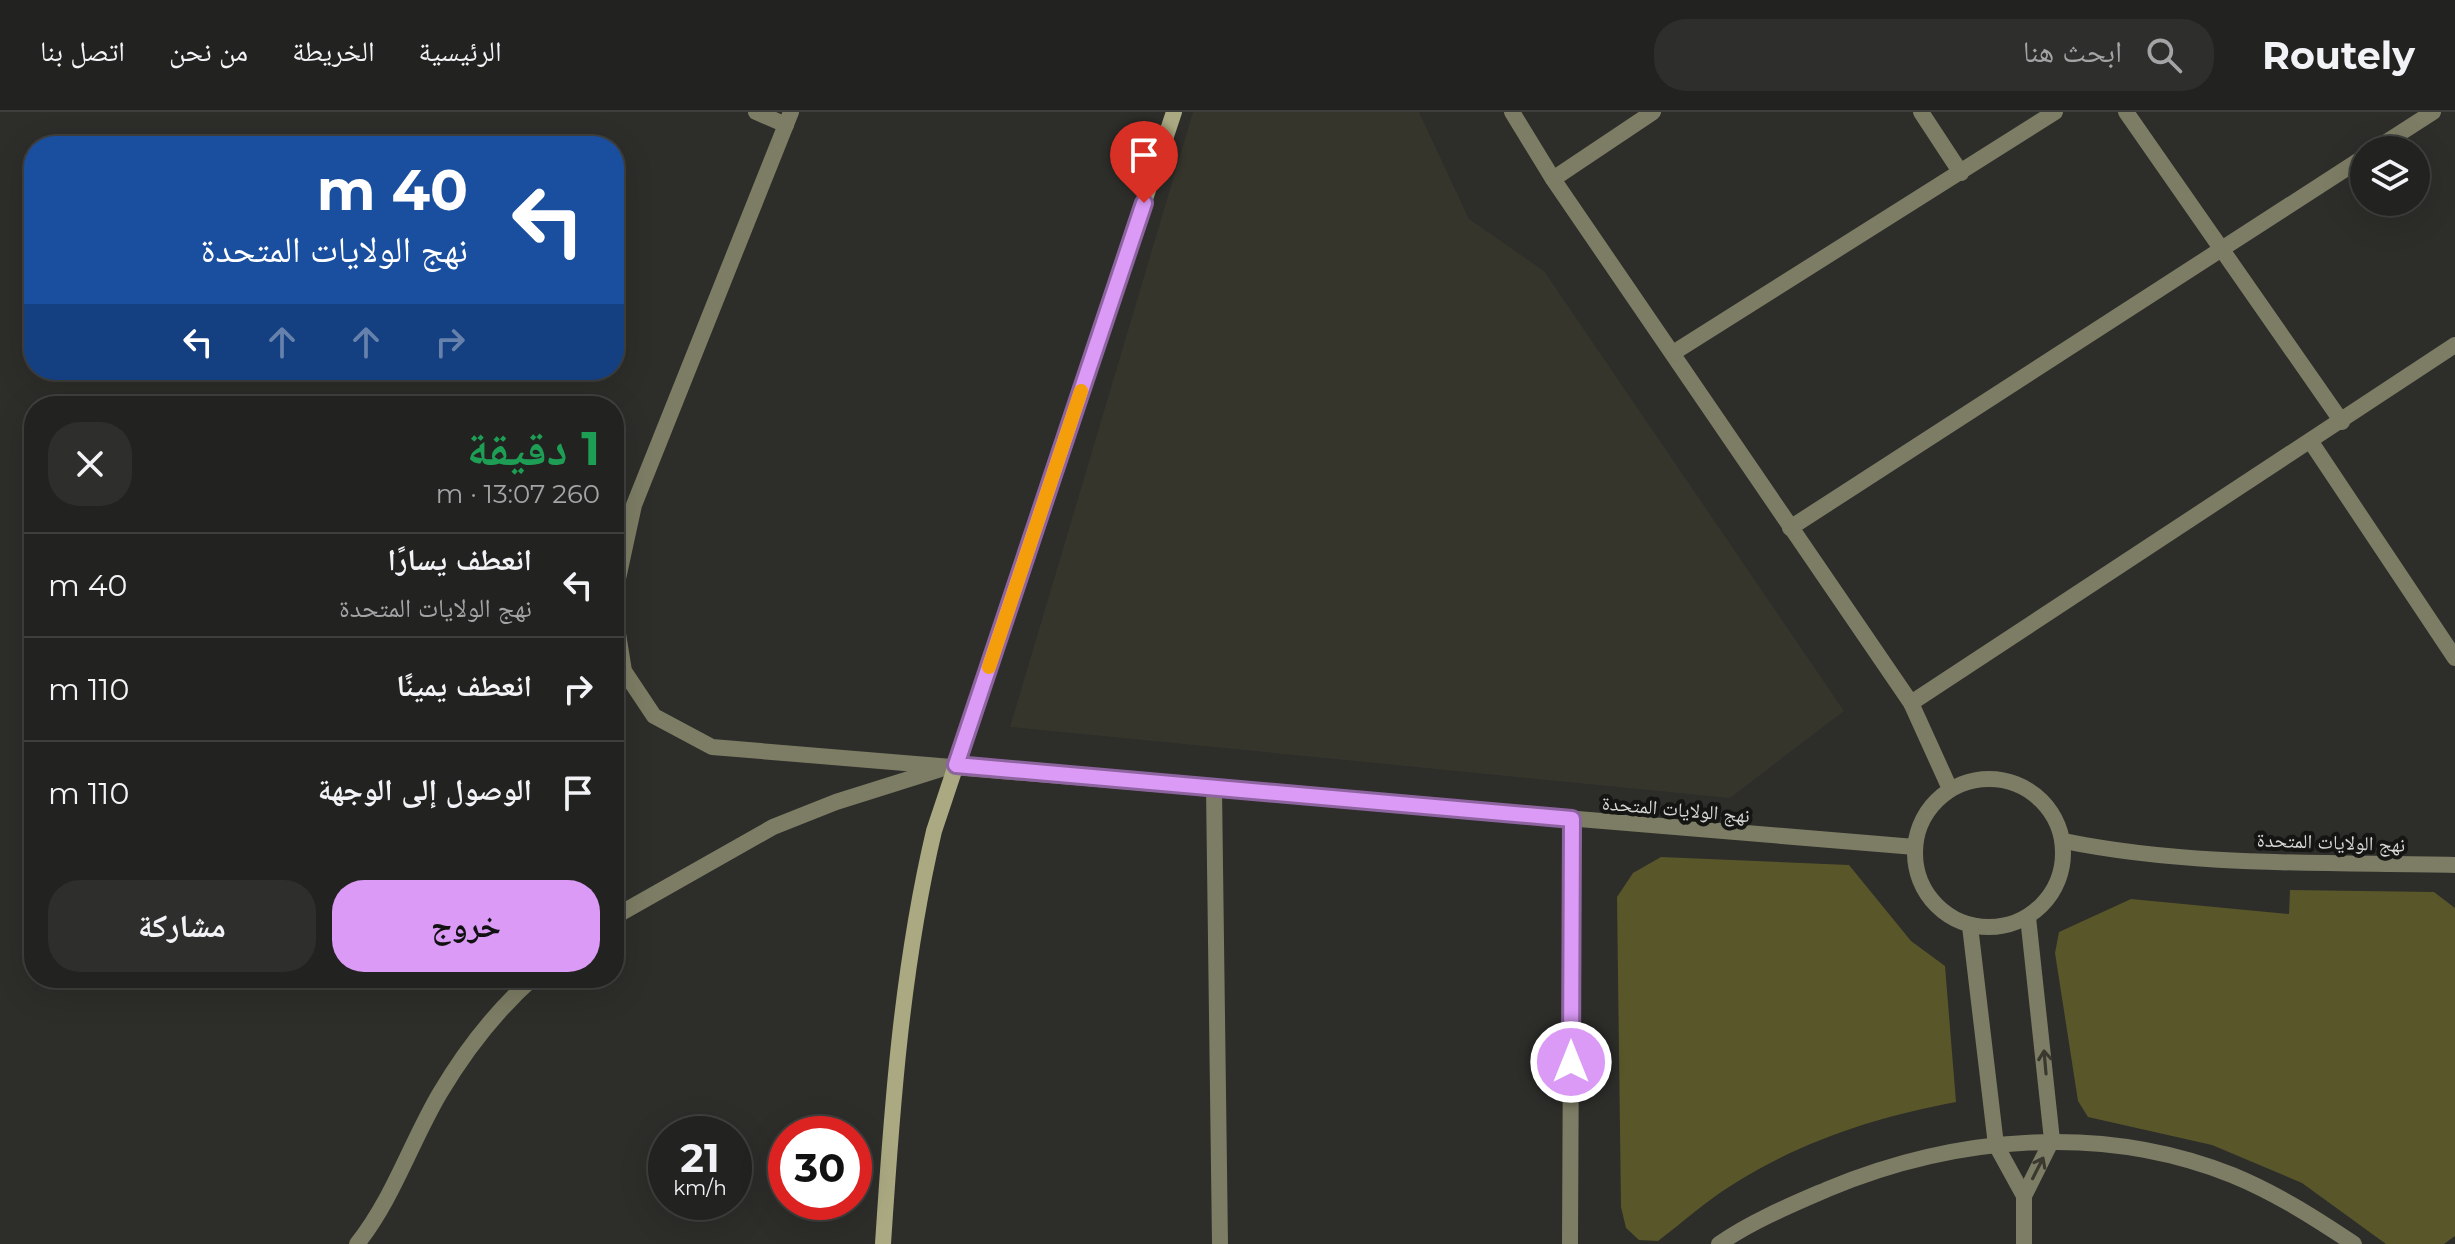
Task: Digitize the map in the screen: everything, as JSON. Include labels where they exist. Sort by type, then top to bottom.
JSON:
[{"type":"street","points":[[624,551],[634,505],[788,118],[756,112]]},
{"type":"street","points":[[883,1244],[904,985],[920,888],[956,765],[1174,112]]},
{"type":"street","points":[[1512,112],[1553,179],[1911,703],[1950,789]]},
{"type":"street","points":[[1553,179],[1653,112]]},
{"type":"street","points":[[1921,112],[1961,173]]},
{"type":"street","points":[[1673,353],[2055,112]]},
{"type":"street","points":[[2126,112],[2224,248],[2342,422]]},
{"type":"street","points":[[2396,136],[2433,112]]},
{"type":"street","points":[[1790,528],[2350,166]]},
{"type":"street","points":[[1911,703],[2455,345]]},
{"type":"street","points":[[2311,442],[2455,658]]},
{"type":"street","name":"نهج الولايات المتحدة","points":[[624,671],[654,716],[712,747],[1915,847]]},
{"type":"street","points":[[624,911],[773,827],[836,802],[956,765]]},
{"type":"street","points":[[1977,779],[2007,780],[2033,792],[2053,813],[2064,841],[2062,870],[2050,897],[2028,917],[1999,928],[1970,926],[1946,915],[1928,897],[1917,873],[1915,847],[1929,809],[1950,789],[1977,779]]},
{"type":"street","points":[[1214,789],[1220,1244]]},
{"type":"street","points":[[1570,1244],[1572,819]]},
{"type":"street","name":"نهج الولايات المتحدة","points":[[2064,841],[2116,852],[2455,865]]},
{"type":"street","points":[[2024,1244],[2024,1196],[2052,1140],[2028,917]]},
{"type":"street","points":[[1970,926],[1996,1145],[2024,1196]]},
{"type":"street","points":[[357,1244],[386,1198],[440,1092],[494,1018],[523,988]]},
{"type":"street","points":[[1719,1244],[1785,1207],[1872,1171],[1932,1154],[2052,1140],[2169,1155],[2232,1175],[2302,1209],[2354,1244]]},
{"type":"shaded area","points":[[1193,112],[1419,112],[1469,219],[1544,271],[1844,711],[1730,798],[1010,727]]},
{"type":"shaded area","points":[[1661,857],[1849,865],[1911,941],[1945,966],[1956,1102],[1868,1123],[1812,1143],[1758,1169],[1722,1191],[1658,1241],[1639,1240],[1626,1228],[1621,1207],[1617,897],[1633,873]]},
{"type":"shaded area","points":[[2290,890],[2434,892],[2455,908],[2455,1236],[2444,1244],[2386,1244],[2302,1183],[2212,1145],[2088,1117],[2078,1101],[2055,953],[2059,932],[2131,899],[2289,914]]},
{"type":"slow traffic","points":[[989,667],[1081,391]]},
{"type":"route","points":[[1144,203],[956,765],[1572,819],[1571,1062]]}]
